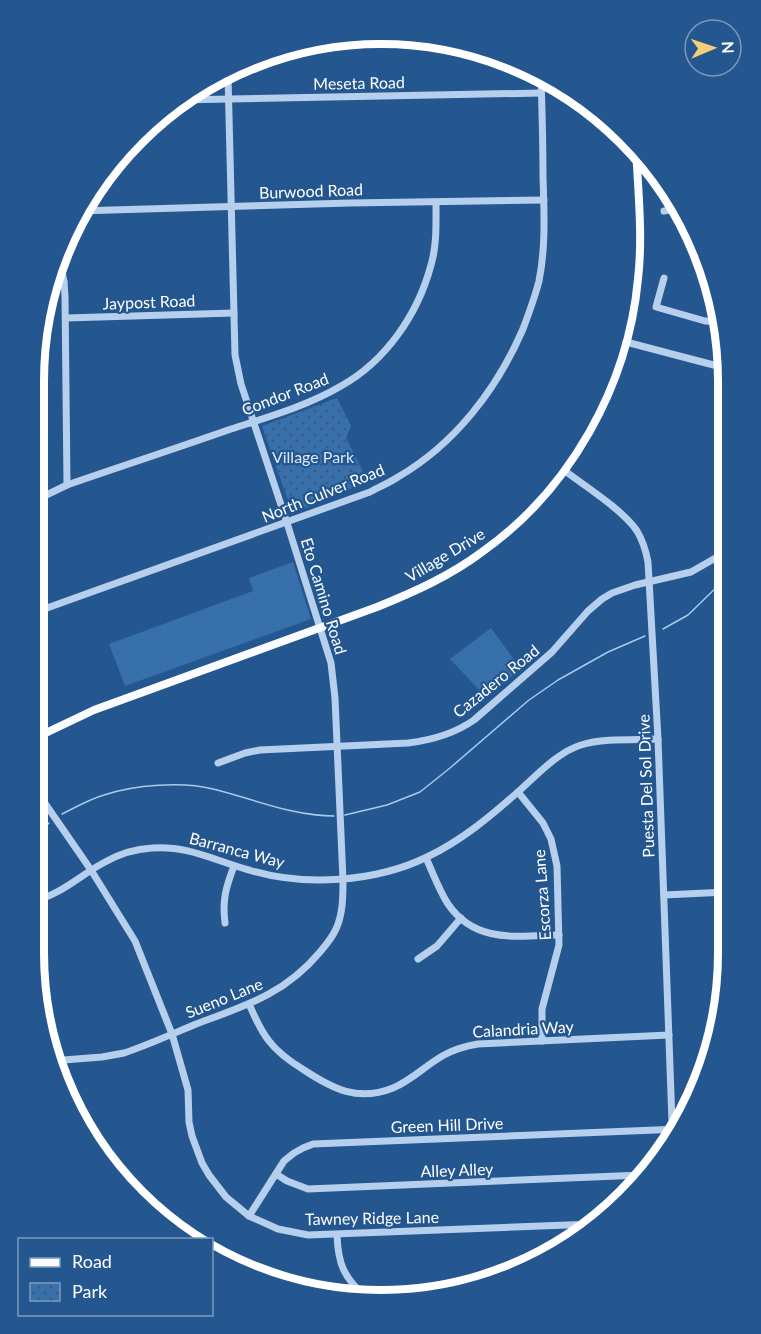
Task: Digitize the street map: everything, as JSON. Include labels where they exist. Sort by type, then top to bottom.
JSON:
[{"type":"main road","name":"Village Drive","points":[[44,734],[94,710],[412,593],[435,582],[483,552],[537,504],[579,451],[600,414],[627,342],[635,304],[640,259],[637,161]]},
{"type":"street","name":"Eto Camino Road","points":[[228,80],[235,356],[237,369],[331,663],[343,880]]},
{"type":"street","name":"North Culver Road","points":[[44,609],[370,492],[399,477],[441,446],[458,429],[504,368],[518,340],[539,282],[545,226],[541,84]]},
{"type":"street","name":"Meseta Road","points":[[194,100],[541,93]]},
{"type":"street","name":"Burwood Road","points":[[90,211],[544,200]]},
{"type":"street","name":"Condor Road","points":[[44,496],[67,485],[298,407],[342,386],[363,372],[399,335],[423,289],[432,264],[436,202]]},
{"type":"street","points":[[664,211],[671,210]]},
{"type":"street","points":[[62,270],[66,318],[67,485]]},
{"type":"street","points":[[664,278],[657,308],[712,321]]},
{"type":"street","points":[[58,282],[64,282]]},
{"type":"street","name":"Jaypost Road","points":[[66,318],[234,313]]},
{"type":"street","points":[[627,342],[717,365]]},
{"type":"street","name":"Puesta Del Sol Drive","points":[[565,471],[622,515],[636,530],[646,550],[658,739],[669,1035],[675,1117]]},
{"type":"street","name":"Cazadero Road","points":[[218,763],[260,750],[421,742],[447,735],[465,726],[552,652],[594,604],[622,588],[691,572],[718,557]]},
{"type":"street","name":"Barranca Way","points":[[44,898],[62,890],[104,862],[127,852],[162,847],[192,851],[234,866],[285,878],[343,880],[386,871],[426,858],[463,836],[484,821],[551,763],[578,746],[588,743],[658,739]]},
{"type":"street","name":"Escorza Lane","points":[[518,792],[543,823],[553,846],[557,866],[558,952],[542,1009],[542,1041]]},
{"type":"street","name":"Tawney Ridge Lane","points":[[44,802],[91,870],[135,941],[172,1034],[188,1090],[189,1122],[199,1156],[209,1175],[226,1197],[249,1215],[278,1229],[308,1235],[581,1225]]},
{"type":"street","points":[[426,858],[447,903],[460,918],[476,929],[509,936],[559,935]]},
{"type":"street","points":[[225,923],[223,902],[225,889],[234,866]]},
{"type":"street","name":"Sueno Lane","points":[[60,1060],[112,1056],[273,993],[303,970],[330,940],[340,915],[343,880]]},
{"type":"street","points":[[664,895],[718,892]]},
{"type":"street","points":[[418,959],[437,946],[460,918]]},
{"type":"street","name":"Calandria Way","points":[[249,1004],[267,1039],[283,1055],[331,1086],[360,1094],[395,1087],[443,1056],[464,1046],[669,1035]]},
{"type":"street","name":"Green Hill Drive","points":[[249,1215],[284,1161],[303,1148],[323,1143],[666,1132]]},
{"type":"street","name":"Alley Alley","points":[[276,1174],[308,1189],[635,1175]]},
{"type":"street","points":[[337,1235],[338,1253],[344,1271],[358,1290]]},
{"type":"green space","name":"Village Park","points":[[337,398],[351,426],[346,438],[368,481],[296,512],[291,509],[262,426]]},
{"type":"green space","points":[[293,562],[311,619],[125,686],[109,644],[253,591],[249,578]]},
{"type":"green space","points":[[491,628],[521,669],[486,697],[450,659]]},
{"type":"waterway","points":[[663,629],[688,615],[718,586]]},
{"type":"waterway","points":[[345,815],[387,805],[420,792],[529,700],[558,680],[608,652],[645,636]]},
{"type":"waterway","points":[[62,814],[94,799],[116,792],[143,787],[187,785],[228,793],[288,810],[334,816]]},
{"type":"waterway","points":[[44,828],[49,823]]}]
